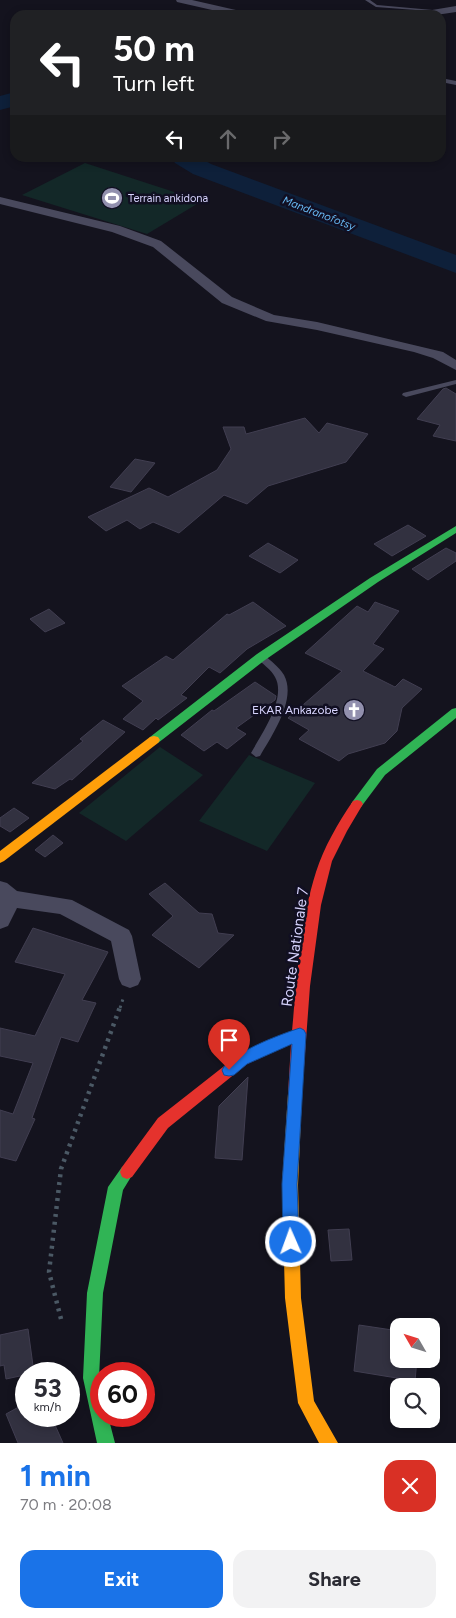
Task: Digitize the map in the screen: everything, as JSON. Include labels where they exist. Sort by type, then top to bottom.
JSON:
[{"type":"street","points":[[180,0],[224,10]]},
{"type":"street","points":[[0,200],[116,229],[157,244],[227,300],[270,318],[317,326],[418,349],[438,355],[456,366]]},
{"type":"street","points":[[0,858],[10,846],[261,657],[374,580],[456,529]]},
{"type":"street","name":"Route Nationale 7","points":[[328,1443],[306,1403],[293,1298],[290,1184],[308,946],[320,877],[345,820],[381,772],[456,712]]},
{"type":"street","points":[[0,920],[5,894],[64,906],[121,936],[130,979]]},
{"type":"street","points":[[106,1443],[91,1378],[95,1293],[116,1187],[163,1123],[242,1060],[300,1034]]},
{"type":"lane","points":[[367,0],[376,6],[429,10]]},
{"type":"lane","points":[[406,395],[456,382]]},
{"type":"lane","points":[[256,752],[278,714],[284,689],[280,677],[261,657]]},
{"type":"path","points":[[63,1326],[49,1272],[61,1169],[130,979]]},
{"type":"green space","name":"Terrain ankidona","points":[[85,163],[202,201],[147,234],[22,195]]},
{"type":"green space","points":[[160,747],[203,775],[126,841],[79,813]]},
{"type":"green space","points":[[249,755],[315,783],[267,851],[199,821]]},
{"type":"building","points":[[446,388],[456,394],[456,441],[433,436],[440,425],[417,419],[443,389]]},
{"type":"building","points":[[305,418],[319,433],[327,423],[368,434],[346,462],[268,486],[247,504],[224,495],[179,533],[153,522],[140,529],[127,520],[106,531],[88,517],[149,488],[168,497],[217,470],[231,449],[223,427],[244,427],[246,434]]},
{"type":"building","points":[[135,459],[155,463],[131,492],[110,487]]},
{"type":"building","points":[[408,525],[426,536],[392,556],[374,544]]},
{"type":"building","points":[[268,543],[298,560],[280,573],[249,556]]},
{"type":"building","points":[[446,548],[456,553],[456,561],[428,580],[412,569]]},
{"type":"building","points":[[253,602],[286,626],[247,649],[220,673],[209,667],[181,695],[187,698],[158,720],[156,718],[143,730],[123,719],[143,701],[122,686],[166,656],[173,660],[227,614],[229,615]]},
{"type":"building","points":[[375,602],[399,611],[373,644],[384,649],[363,671],[395,687],[403,679],[422,689],[402,708],[397,731],[385,743],[348,754],[339,761],[299,739],[309,730],[288,718],[342,671],[305,653],[357,606],[368,612]]},
{"type":"building","points":[[49,609],[65,623],[45,632],[30,619]]},
{"type":"building","points":[[255,682],[276,696],[275,700],[236,728],[246,734],[227,749],[217,742],[204,751],[181,735],[212,710],[214,711]]},
{"type":"building","points":[[103,720],[125,732],[72,780],[70,779],[55,789],[32,783],[83,741],[80,739]]},
{"type":"building","points":[[14,808],[29,818],[10,832],[0,826],[0,818]]},
{"type":"building","points":[[53,835],[63,843],[45,857],[35,850]]},
{"type":"building","points":[[165,883],[199,913],[212,914],[218,933],[234,935],[199,968],[152,935],[173,916],[149,894]]},
{"type":"building","points":[[33,928],[108,952],[82,1000],[96,1003],[78,1042],[61,1037],[32,1118],[35,1119],[16,1161],[0,1157],[0,1110],[13,1114],[33,1063],[0,1056],[0,1028],[35,1036],[65,974],[15,962]]},
{"type":"building","points":[[248,1077],[242,1160],[215,1158],[219,1106]]},
{"type":"building","points":[[349,1229],[352,1260],[331,1261],[328,1230]]},
{"type":"building","points":[[359,1325],[390,1330],[390,1368],[416,1368],[415,1378],[397,1378],[354,1371]]},
{"type":"building","points":[[28,1329],[32,1362],[15,1362],[15,1377],[6,1379],[4,1365],[0,1366],[0,1335]]},
{"type":"building","points":[[15,1409],[15,1427],[56,1427],[63,1443],[18,1443],[6,1414]]},
{"type":"waterway","name":"Mandranofotsy","points":[[0,103],[10,100]]},
{"type":"waterway","name":"Mandranofotsy","points":[[191,162],[202,169],[456,265]]},
{"type":"traffic: fast","points":[[154,740],[261,657],[374,580],[456,529]]},
{"type":"traffic: fast","points":[[357,804],[381,772],[456,712]]},
{"type":"traffic: fast","points":[[106,1443],[91,1378],[95,1293],[116,1187],[127,1172]]},
{"type":"traffic: slow","points":[[0,858],[154,740]]},
{"type":"traffic: slow","points":[[295,1094],[290,1185],[293,1298],[306,1403],[329,1443]]},
{"type":"traffic: jam","points":[[295,1094],[303,986],[314,905],[320,879],[330,851],[357,804]]},
{"type":"traffic: jam","points":[[127,1172],[163,1123],[242,1060],[299,1034]]},
{"type":"place","name":"Terrain ankidona","points":[[112,198]]},
{"type":"place","name":"EKAR Ankazobe","points":[[354,710]]},
{"type":"route","points":[[229,1070],[242,1060],[300,1034],[290,1184],[291,1242]]}]
